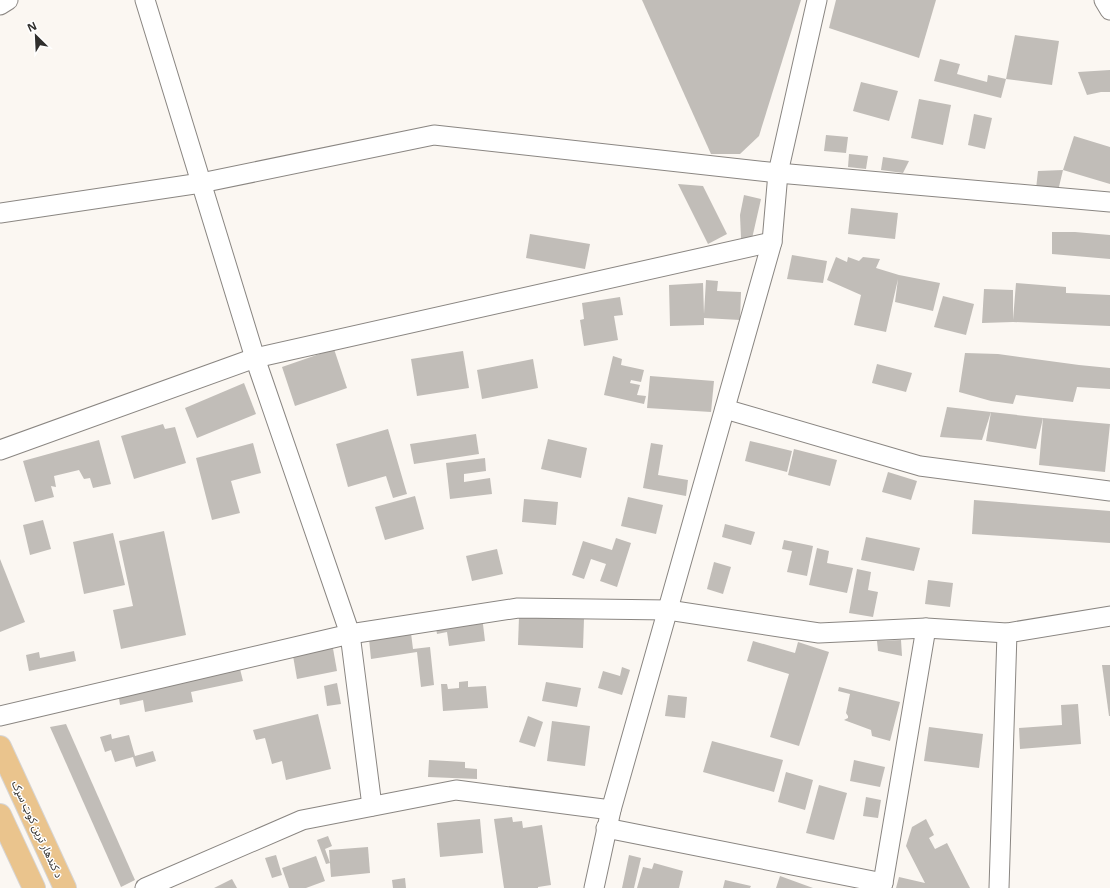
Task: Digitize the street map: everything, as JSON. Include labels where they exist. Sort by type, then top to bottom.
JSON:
[{"type":"main road","name":"د کندهار ترين کوټ سړک","points":[[0,747],[65,888]]},
{"type":"main road","points":[[0,815],[34,888]]},
{"type":"street","points":[[0,5],[8,0]]},
{"type":"street","points":[[145,0],[255,358],[350,634],[372,806]]},
{"type":"street","points":[[594,888],[609,819],[772,242],[778,173],[817,0]]},
{"type":"street","points":[[1104,0],[1110,10]]},
{"type":"street","points":[[0,213],[201,183],[434,135],[778,173],[1110,202]]},
{"type":"street","points":[[0,450],[255,358],[772,242]]},
{"type":"street","points":[[725,409],[920,466],[1110,491]]},
{"type":"street","points":[[0,716],[350,634],[518,608],[668,610],[819,633],[926,628],[1007,632],[1110,616]]},
{"type":"street","points":[[144,888],[302,820],[456,790],[609,819],[882,885],[926,628]]},
{"type":"street","points":[[999,888],[1007,632]]},
{"type":"building","points":[[642,0],[801,0],[759,136],[740,154],[711,154]]},
{"type":"building","points":[[836,0],[936,0],[919,58],[829,28]]},
{"type":"building","points":[[1015,35],[1059,41],[1052,85],[1006,79]]},
{"type":"building","points":[[940,59],[960,64],[957,74],[987,82],[988,75],[1006,79],[1001,98],[934,81]]},
{"type":"building","points":[[1110,70],[1110,92],[1087,95],[1078,72]]},
{"type":"building","points":[[861,82],[898,91],[889,121],[853,111]]},
{"type":"building","points":[[919,99],[951,105],[943,145],[911,138]]},
{"type":"building","points":[[974,114],[992,118],[985,149],[968,145]]},
{"type":"building","points":[[826,135],[848,137],[846,153],[824,151]]},
{"type":"building","points":[[1074,136],[1110,147],[1110,184],[1063,170]]},
{"type":"building","points":[[849,154],[868,156],[866,169],[848,167]]},
{"type":"building","points":[[883,157],[909,161],[903,173],[881,170]]},
{"type":"building","points":[[1063,170],[1058,191],[1036,189],[1038,171]]},
{"type":"building","points":[[678,184],[703,186],[727,234],[708,244]]},
{"type":"building","points":[[744,195],[761,199],[751,243],[741,238],[740,215]]},
{"type":"building","points":[[851,208],[898,213],[895,239],[848,234]]},
{"type":"building","points":[[1052,232],[1110,235],[1110,259],[1052,254]]},
{"type":"building","points":[[530,234],[590,244],[585,269],[526,258]]},
{"type":"building","points":[[792,255],[827,261],[823,283],[787,279]]},
{"type":"building","points":[[836,257],[847,262],[848,257],[859,261],[863,257],[880,259],[876,268],[899,275],[940,283],[933,311],[895,302],[898,279],[886,332],[854,325],[861,295],[827,280]]},
{"type":"building","points":[[706,280],[718,281],[717,291],[741,292],[740,320],[704,318],[704,325],[670,326],[669,285],[703,283],[704,314]]},
{"type":"building","points":[[1016,283],[1066,287],[1066,293],[1110,295],[1110,326],[1013,322],[982,323],[984,289],[1013,290],[1013,320]]},
{"type":"building","points":[[943,296],[974,304],[966,335],[934,327]]},
{"type":"building","points":[[620,297],[623,315],[614,316],[618,340],[584,346],[580,320],[584,319],[582,303]]},
{"type":"building","points":[[334,349],[347,388],[295,406],[282,367]]},
{"type":"building","points":[[463,351],[469,388],[417,396],[411,359]]},
{"type":"building","points":[[965,353],[998,354],[1110,368],[1110,389],[1077,387],[1073,402],[1016,395],[1013,404],[991,401],[959,392]]},
{"type":"building","points":[[613,356],[622,359],[621,365],[644,370],[641,382],[631,380],[630,383],[640,385],[637,395],[646,396],[644,404],[604,395]]},
{"type":"building","points":[[533,359],[538,388],[482,399],[477,370]]},
{"type":"building","points":[[877,364],[912,373],[906,392],[872,383]]},
{"type":"building","points":[[650,376],[714,381],[711,412],[647,408]]},
{"type":"building","points":[[244,383],[256,414],[197,438],[185,408]]},
{"type":"building","points":[[947,407],[991,412],[982,440],[940,437]]},
{"type":"building","points":[[991,412],[1043,418],[1036,449],[986,441]]},
{"type":"building","points":[[1043,418],[1110,424],[1105,472],[1039,465]]},
{"type":"building","points":[[163,424],[165,429],[175,427],[186,463],[134,479],[121,436]]},
{"type":"building","points":[[388,429],[407,494],[393,498],[386,476],[348,487],[336,444]]},
{"type":"building","points":[[476,434],[479,454],[414,464],[410,444]]},
{"type":"building","points":[[548,439],[587,448],[581,478],[541,469]]},
{"type":"building","points":[[99,440],[111,484],[93,488],[90,478],[84,479],[79,470],[54,476],[56,487],[51,486],[54,497],[35,502],[23,461]]},
{"type":"building","points":[[750,441],[792,451],[787,472],[745,461]]},
{"type":"building","points":[[253,443],[261,473],[231,481],[240,513],[212,520],[196,458]]},
{"type":"building","points":[[651,443],[663,445],[658,475],[688,480],[686,496],[643,488]]},
{"type":"building","points":[[794,449],[837,460],[830,486],[788,475]]},
{"type":"building","points":[[485,458],[486,471],[464,474],[464,482],[490,478],[492,494],[450,499],[446,463]]},
{"type":"building","points":[[888,472],[917,481],[911,500],[882,492]]},
{"type":"building","points":[[415,496],[424,529],[385,540],[375,507]]},
{"type":"building","points":[[628,497],[663,505],[656,534],[621,526]]},
{"type":"building","points":[[524,499],[558,502],[556,525],[522,522]]},
{"type":"building","points":[[974,500],[1110,511],[1110,543],[972,534]]},
{"type":"building","points":[[43,520],[51,549],[30,555],[23,525]]},
{"type":"building","points":[[725,524],[755,532],[751,545],[722,537]]},
{"type":"building","points":[[164,531],[186,635],[121,649],[113,610],[133,606],[119,541]]},
{"type":"building","points":[[113,533],[125,585],[84,594],[73,542]]},
{"type":"building","points":[[866,537],[920,548],[914,571],[861,560]]},
{"type":"building","points":[[616,538],[631,543],[617,587],[600,581],[606,564],[591,559],[584,579],[572,575],[583,541],[612,550]]},
{"type":"building","points":[[784,540],[813,546],[807,576],[787,572],[792,551],[782,549]]},
{"type":"building","points":[[817,548],[829,551],[827,563],[853,568],[847,593],[809,585]]},
{"type":"building","points":[[497,549],[503,574],[472,581],[466,556]]},
{"type":"building","points":[[0,559],[25,622],[0,632]]},
{"type":"building","points":[[714,562],[731,567],[723,594],[707,589]]},
{"type":"building","points":[[857,569],[871,572],[868,590],[878,592],[873,617],[849,613]]},
{"type":"building","points":[[928,580],[953,583],[950,607],[925,604]]},
{"type":"building","points":[[482,616],[485,641],[449,646],[447,632],[437,634],[435,623]]},
{"type":"building","points":[[519,617],[584,619],[583,648],[518,645]]},
{"type":"building","points":[[411,633],[413,649],[430,647],[434,685],[421,687],[417,652],[371,659],[369,639]]},
{"type":"building","points":[[901,640],[902,656],[878,651],[877,641]]},
{"type":"building","points":[[753,641],[795,653],[798,642],[829,652],[799,746],[770,737],[789,674],[747,661]]},
{"type":"building","points":[[332,643],[337,671],[297,679],[292,650]]},
{"type":"building","points":[[74,651],[76,661],[29,671],[26,655],[39,652],[40,658]]},
{"type":"building","points":[[239,665],[243,681],[191,692],[193,702],[145,712],[143,700],[120,705],[118,692]]},
{"type":"building","points":[[1102,665],[1110,665],[1110,716],[1109,716]]},
{"type":"building","points":[[622,667],[630,670],[622,695],[598,688],[603,671],[620,676]]},
{"type":"building","points":[[468,681],[468,687],[486,686],[488,708],[443,711],[441,684],[447,684],[448,689],[459,688],[459,682]]},
{"type":"building","points":[[546,682],[581,688],[577,707],[542,701]]},
{"type":"building","points":[[337,683],[341,704],[327,706],[324,686]]},
{"type":"building","points":[[839,687],[900,702],[890,741],[872,736],[871,730],[844,720],[848,718],[846,713],[850,694],[838,691]]},
{"type":"building","points":[[668,695],[687,697],[685,718],[665,716]]},
{"type":"building","points":[[1078,704],[1081,744],[1020,749],[1019,728],[1062,725],[1061,705]]},
{"type":"building","points":[[318,714],[331,769],[286,780],[282,761],[272,764],[265,738],[256,740],[253,730]]},
{"type":"building","points":[[528,716],[543,722],[535,747],[519,742]]},
{"type":"building","points":[[552,721],[590,726],[585,766],[547,761]]},
{"type":"building","points":[[66,724],[135,880],[121,887],[50,727]]},
{"type":"building","points":[[929,727],[983,734],[979,768],[924,761]]},
{"type":"building","points":[[111,734],[112,739],[129,735],[135,756],[153,751],[156,761],[136,767],[133,757],[115,762],[111,750],[105,752],[100,737]]},
{"type":"building","points":[[712,741],[783,760],[774,792],[703,772]]},
{"type":"building","points":[[429,760],[465,762],[465,768],[477,769],[477,779],[428,777]]},
{"type":"building","points":[[854,760],[885,767],[880,787],[850,781]]},
{"type":"building","points":[[786,772],[813,780],[805,810],[778,802]]},
{"type":"building","points":[[819,785],[847,793],[834,840],[806,833]]},
{"type":"building","points":[[866,797],[881,800],[878,818],[863,816]]},
{"type":"building","points":[[512,817],[513,822],[522,821],[523,828],[542,825],[551,885],[538,888],[504,888],[494,819]]},
{"type":"building","points":[[480,819],[483,853],[440,857],[437,823]]},
{"type":"building","points":[[926,819],[934,835],[929,838],[935,849],[947,843],[970,888],[896,888],[899,877],[925,883],[906,846],[912,827]]},
{"type":"building","points":[[328,836],[332,846],[325,849],[330,863],[326,864],[317,840]]},
{"type":"building","points":[[368,847],[370,873],[331,877],[329,850]]},
{"type":"building","points":[[276,855],[282,875],[272,878],[265,858]]},
{"type":"building","points":[[629,855],[641,858],[634,888],[622,888]]},
{"type":"building","points":[[316,856],[325,881],[306,888],[289,888],[282,868]]},
{"type":"building","points":[[654,863],[683,871],[679,888],[637,888],[643,867],[652,869]]},
{"type":"building","points":[[780,876],[813,888],[776,888]]},
{"type":"building","points":[[405,878],[406,888],[393,888],[392,880]]},
{"type":"building","points":[[232,879],[237,888],[214,888]]},
{"type":"building","points":[[725,880],[751,886],[750,888],[723,888]]}]
